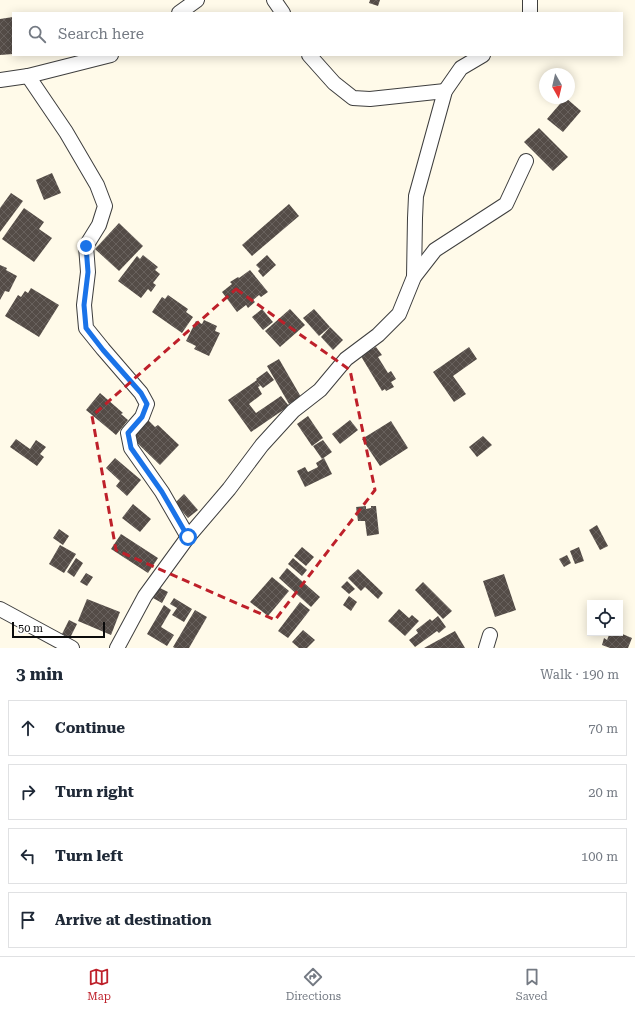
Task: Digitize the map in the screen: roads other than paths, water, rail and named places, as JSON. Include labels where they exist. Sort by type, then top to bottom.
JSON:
[{"type":"street","points":[[180,12],[197,0]]},
{"type":"street","points":[[274,0],[282,12]]},
{"type":"street","points":[[530,0],[530,12]]},
{"type":"street","points":[[0,80],[28,76],[107,56]]},
{"type":"street","points":[[310,56],[334,83],[353,98],[370,99],[445,92]]},
{"type":"street","points":[[414,277],[416,196],[445,92],[461,68],[481,56]]},
{"type":"street","points":[[28,76],[66,132],[97,185],[105,206],[99,225],[86,246],[88,272],[84,305],[86,328],[103,350],[141,393],[147,404],[142,417],[128,433],[131,448],[162,492],[188,537]]},
{"type":"street","points":[[117,648],[145,596],[188,537],[229,489],[262,445],[293,411],[320,390],[346,359],[378,335],[399,314],[414,277],[435,250],[506,204],[526,161]]},
{"type":"street","points":[[0,609],[72,648]]}]
